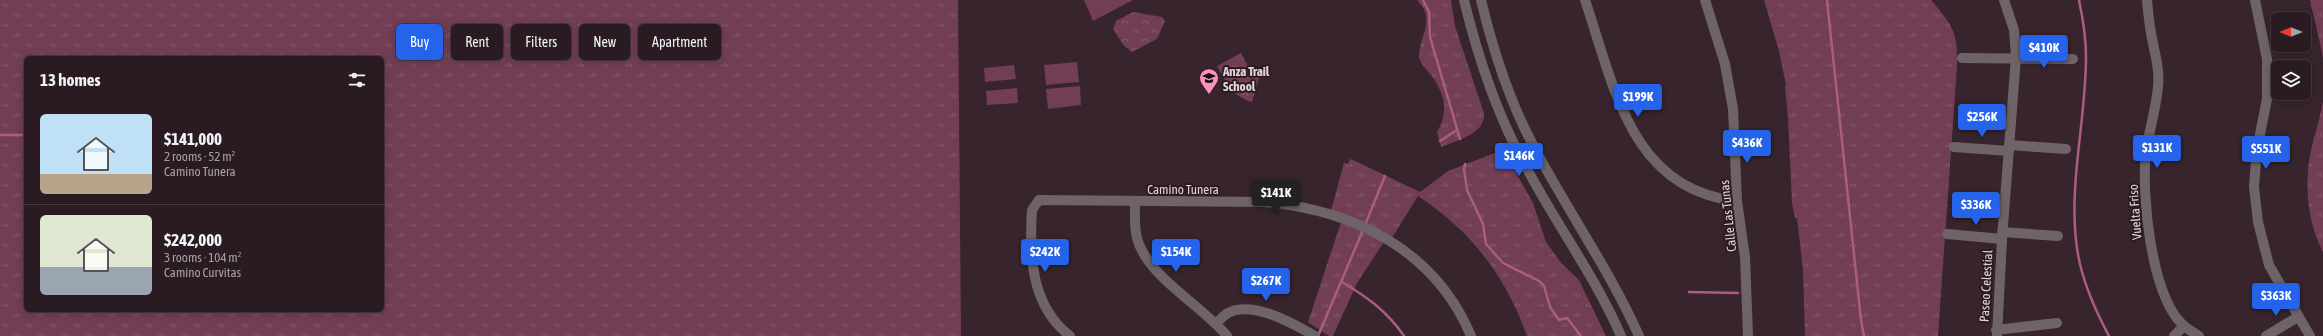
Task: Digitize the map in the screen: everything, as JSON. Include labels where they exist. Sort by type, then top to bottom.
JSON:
[{"type":"street","points":[[1464,0],[1477,49],[1508,132],[1541,194],[1594,282],[1621,336]]},
{"type":"street","points":[[1482,0],[1499,64],[1523,124],[1551,178],[1614,285],[1639,336]]},
{"type":"street","points":[[1585,0],[1625,115],[1640,144],[1665,171],[1692,190],[1717,199],[1737,201]]},
{"type":"street","name":"Calle Las Tunas","points":[[1705,0],[1723,57],[1731,101],[1737,201],[1745,257],[1748,336]]},
{"type":"street","name":"Paseo Celestial","points":[[1997,333],[2002,235],[2016,57],[2014,30],[2004,0]]},
{"type":"street","name":"Vuelta Friso","points":[[2147,0],[2150,31],[2159,71],[2158,88],[2146,154],[2147,213],[2150,244],[2161,284],[2172,310],[2184,326],[2199,336]]},
{"type":"street","points":[[2255,0],[2267,59],[2267,99],[2257,149],[2254,187],[2258,222],[2269,265],[2310,336]]},
{"type":"street","points":[[1962,58],[2016,57],[2073,59]]},
{"type":"street","points":[[1954,147],[2066,149]]},
{"type":"street","name":"Camino Tunera","points":[[1070,336],[1050,317],[1040,300],[1034,280],[1031,221],[1032,210],[1035,204],[1040,200],[1289,204],[1321,211],[1361,226],[1397,245],[1428,270],[1443,286],[1465,321],[1471,336]]},
{"type":"street","points":[[1135,202],[1135,228],[1138,240],[1147,259],[1158,272],[1216,323],[1227,336]]},
{"type":"street","points":[[1948,234],[2058,236]]},
{"type":"street","points":[[1216,323],[1228,313],[1255,311],[1284,319],[1315,336]]},
{"type":"street","points":[[2266,336],[2298,317]]},
{"type":"street","points":[[1997,333],[2057,323]]},
{"type":"street","points":[[2174,336],[2184,326]]},
{"type":"green space","points":[[0,0],[958,0],[961,336],[0,336]]},
{"type":"green space","points":[[1084,0],[1133,0],[1093,21]]},
{"type":"green space","points":[[1417,0],[1451,0],[1455,26],[1484,113],[1480,126],[1475,131],[1462,139],[1441,147],[1437,132],[1443,119],[1443,99],[1434,79],[1419,58],[1426,28],[1426,14],[1423,7]]},
{"type":"green space","points":[[1764,0],[1931,0],[1953,30],[1957,54],[1957,66],[1938,336],[1805,336],[1803,270],[1797,218],[1795,218],[1792,203],[1786,85],[1779,51]]},
{"type":"green space","points":[[2310,0],[2323,0],[2323,59],[2322,52]]},
{"type":"green space","points":[[1133,12],[1162,17],[1165,21],[1157,39],[1132,52],[1124,46],[1113,29],[1116,21]]},
{"type":"green space","points":[[1241,53],[1248,66],[1261,70],[1252,102],[1245,100],[1235,93],[1217,66]]},
{"type":"green space","points":[[1077,62],[1079,82],[1046,85],[1044,65]]},
{"type":"green space","points":[[1014,65],[1016,79],[985,82],[984,68]]},
{"type":"green space","points":[[1080,86],[1081,105],[1048,109],[1046,89]]},
{"type":"green space","points":[[1017,88],[1018,103],[987,105],[986,91]]},
{"type":"green space","points":[[2323,102],[2323,252],[2313,228],[2310,215],[2308,202],[2308,176],[2311,150]]},
{"type":"green space","points":[[1500,151],[1505,153],[1533,203],[1546,242],[1562,264],[1579,280],[1606,336],[1527,336],[1508,293],[1497,274],[1484,257],[1455,224],[1418,196],[1390,241],[1386,239],[1357,283],[1333,336],[1329,336],[1308,322],[1342,219],[1330,214],[1344,163],[1348,164],[1350,159],[1420,192],[1448,171]]},
{"type":"waterway","points":[[1423,0],[1429,12],[1430,37],[1460,139]]},
{"type":"waterway","points":[[1827,0],[1861,320],[1864,336]]},
{"type":"waterway","points":[[2079,0],[2084,28],[2086,57],[2076,176],[2075,224],[2077,248],[2085,282],[2093,304],[2109,336]]},
{"type":"waterway","points":[[1440,141],[1457,130]]},
{"type":"waterway","points":[[0,135],[24,135]]},
{"type":"waterway","points":[[1465,164],[1464,169],[1467,190],[1483,224],[1486,244],[1503,263],[1539,281],[1544,286],[1550,307],[1559,320],[1567,318],[1581,336]]},
{"type":"waterway","points":[[1365,225],[1385,176]]},
{"type":"waterway","points":[[1318,336],[1363,230]]},
{"type":"waterway","points":[[1342,282],[1376,305],[1391,319],[1404,336]]},
{"type":"waterway","points":[[1689,292],[1738,293]]},
{"type":"place","name":"Anza Trail School","points":[[1209,95]]}]
